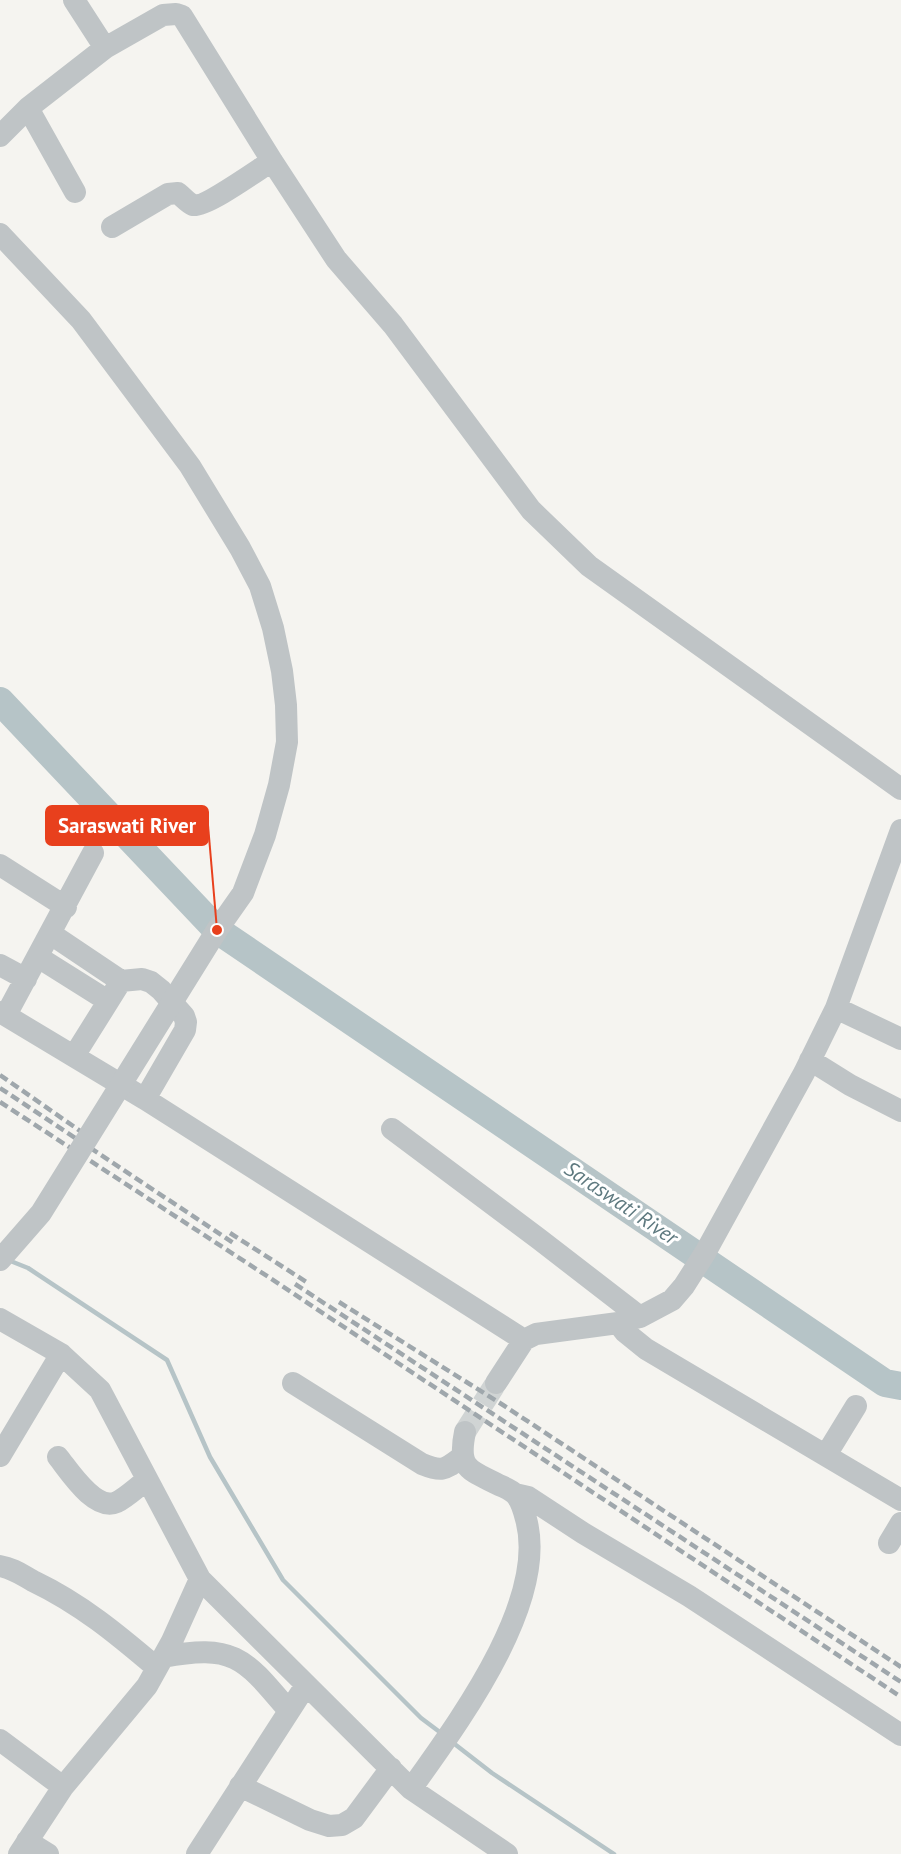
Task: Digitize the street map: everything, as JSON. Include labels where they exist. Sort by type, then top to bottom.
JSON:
[{"type":"street","points":[[75,0],[105,48]]},
{"type":"street","points":[[0,136],[28,108],[105,48],[177,7],[272,161],[336,258],[393,325],[531,510],[589,566],[901,789]]},
{"type":"street","points":[[28,108],[75,192]]},
{"type":"street","points":[[112,227],[168,195],[178,193],[191,205],[200,206],[272,161]]},
{"type":"street","points":[[0,234],[81,320],[190,466],[240,548],[260,586],[273,628],[282,671],[287,742],[279,785],[265,835],[243,892],[41,1213],[0,1260]]},
{"type":"street","points":[[496,1383],[524,1340],[536,1334],[618,1323],[640,1317],[672,1300],[684,1286],[705,1253],[836,1008],[901,830]]},
{"type":"street","points":[[93,853],[26,979],[3,1014],[145,1100],[524,1340]]},
{"type":"street","points":[[0,865],[66,907]]},
{"type":"street","points":[[51,934],[121,981],[142,979],[151,982],[184,1016],[185,1030],[145,1100]]},
{"type":"street","points":[[38,957],[108,1001]]},
{"type":"street","points":[[0,965],[26,979]]},
{"type":"street","points":[[74,1056],[121,981]]},
{"type":"street","points":[[836,1008],[901,1039]]},
{"type":"street","points":[[810,1060],[850,1085],[901,1111]]},
{"type":"street","points":[[392,1129],[640,1317]]},
{"type":"street","points":[[0,1319],[61,1354],[100,1390],[200,1580],[411,1789],[507,1854]]},
{"type":"street","points":[[618,1323],[625,1332],[646,1349],[901,1500]]},
{"type":"street","points":[[0,1456],[61,1354]]},
{"type":"street","points":[[293,1383],[422,1464],[436,1470],[444,1470],[463,1456]]},
{"type":"street","points":[[826,1455],[856,1406]]},
{"type":"street","points":[[465,1432],[463,1456],[465,1464],[471,1471],[515,1494],[528,1497],[583,1533],[689,1596],[901,1735]]},
{"type":"street","points":[[58,1457],[88,1492],[100,1503],[107,1505],[117,1502],[147,1480]]},
{"type":"street","points":[[411,1789],[481,1685],[508,1634],[525,1581],[530,1554],[530,1533],[523,1509],[515,1494]]},
{"type":"street","points":[[889,1543],[901,1523]]},
{"type":"street","points":[[0,1566],[11,1568],[58,1593],[160,1663],[206,1651],[222,1653],[240,1660],[260,1677],[289,1711]]},
{"type":"street","points":[[48,1854],[23,1848],[63,1787],[147,1686],[200,1580]]},
{"type":"street","points":[[197,1854],[306,1684]]},
{"type":"street","points":[[0,1740],[63,1787]]},
{"type":"street","points":[[240,1786],[310,1820],[329,1826],[342,1825],[354,1818],[391,1768]]},
{"type":"waterway","name":"Saraswati River","points":[[0,701],[217,930],[885,1383],[901,1386]]},
{"type":"waterway","points":[[8,1260],[28,1268],[167,1360],[210,1457],[283,1580],[421,1718],[441,1733]]},
{"type":"waterway","points":[[452,1742],[492,1773],[614,1854]]},
{"type":"tunnel","points":[[465,1432],[496,1383]]},
{"type":"railway","points":[[0,1075],[96,1142]]},
{"type":"railway","points":[[0,1088],[235,1244]]},
{"type":"railway","points":[[0,1102],[270,1278],[901,1697]]},
{"type":"railway","points":[[230,1233],[308,1283]]},
{"type":"railway","points":[[295,1284],[901,1682]]},
{"type":"railway","points":[[339,1302],[503,1405],[901,1667]]},
{"type":"place","name":"Saraswati River","points":[[217,930]]}]
